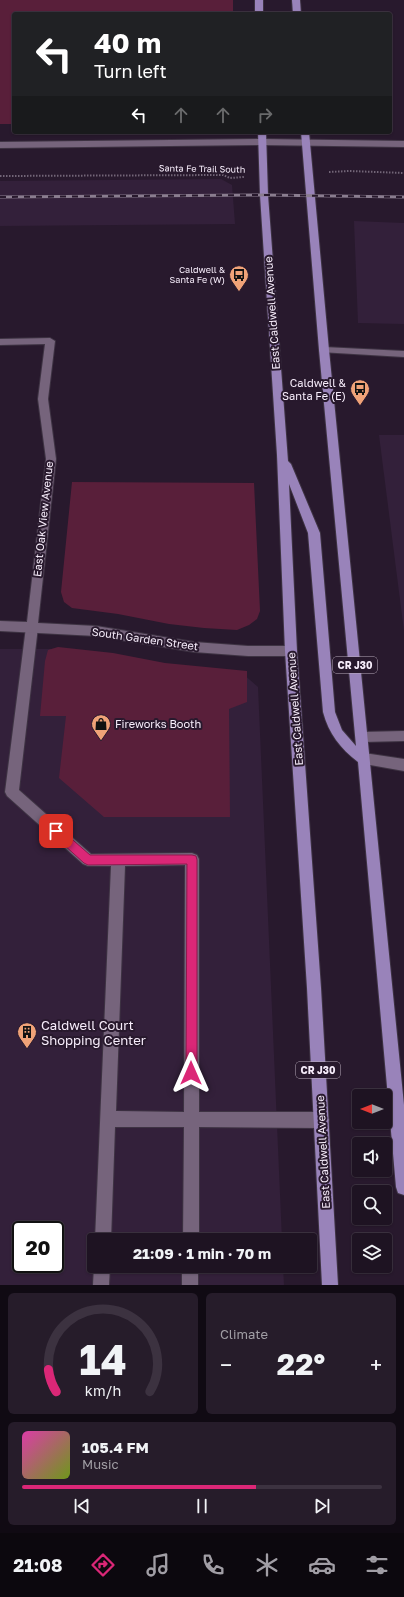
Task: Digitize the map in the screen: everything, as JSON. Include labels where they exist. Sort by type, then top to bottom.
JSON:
[{"type":"main road","points":[[259,0],[260,12]]},
{"type":"main road","points":[[296,0],[297,12]]},
{"type":"main road","name":"East Caldwell Avenue","points":[[262,137],[263,176],[282,455],[291,651],[314,988],[330,1285]]},
{"type":"main road","name":"CR J30","points":[[306,137],[324,350],[404,1187]]},
{"type":"main road","points":[[282,455],[314,533],[326,691],[331,720],[333,727],[341,740],[364,759]]},
{"type":"street","points":[[0,145],[262,137],[306,137],[404,144]]},
{"type":"street","name":"East Oak View Avenue","points":[[0,342],[50,341],[43,399],[51,459],[12,792],[88,860],[118,860]]},
{"type":"street","points":[[324,350],[404,354]]},
{"type":"street","name":"South Garden Street","points":[[0,626],[96,632],[194,647],[248,651],[291,651]]},
{"type":"street","points":[[362,737],[404,736]]},
{"type":"street","points":[[364,759],[404,765]]},
{"type":"street","points":[[102,1233],[118,860],[192,860],[190,1233]]},
{"type":"street","points":[[107,1119],[321,1120]]},
{"type":"street","points":[[101,1285],[102,1273]]},
{"type":"street","points":[[190,1273],[190,1285]]},
{"type":"path","points":[[308,173],[349,171],[404,173]]},
{"type":"path","name":"Santa Fe Trail South","points":[[0,176],[223,175],[230,178],[263,176]]},
{"type":"shaded area","points":[[0,0],[233,0],[233,12],[12,12],[12,124],[0,124]]},
{"type":"shaded area","points":[[221,179],[232,185],[235,224],[0,226],[0,181]]},
{"type":"shaded area","points":[[354,221],[404,223],[404,324],[358,323]]},
{"type":"shaded area","points":[[379,435],[404,435],[404,631]]},
{"type":"shaded area","points":[[72,482],[254,483],[260,611],[257,619],[249,625],[237,630],[169,624],[118,614],[72,608],[64,602],[61,592]]},
{"type":"shaded area","points":[[58,647],[113,653],[165,663],[247,671],[247,702],[229,709],[230,817],[104,817],[59,778],[66,716],[40,716],[45,661],[48,650]]},
{"type":"shaded area","points":[[0,649],[60,649],[180,669],[242,673],[258,687],[282,1233],[87,1233],[87,1273],[283,1273],[284,1285],[0,1285]]},
{"type":"railway","points":[[0,197],[264,195],[404,197]]},
{"type":"place","name":"Caldwell & Santa Fe (W)","points":[[239,292]]},
{"type":"place","name":"Caldwell & Santa Fe (E)","points":[[360,406]]},
{"type":"place","name":"Fireworks Booth","points":[[101,741]]},
{"type":"place","name":"Caldwell Court Shopping Center","points":[[27,1049]]},
{"type":"route","points":[[56,831],[88,860],[192,860],[191,1073]]}]
